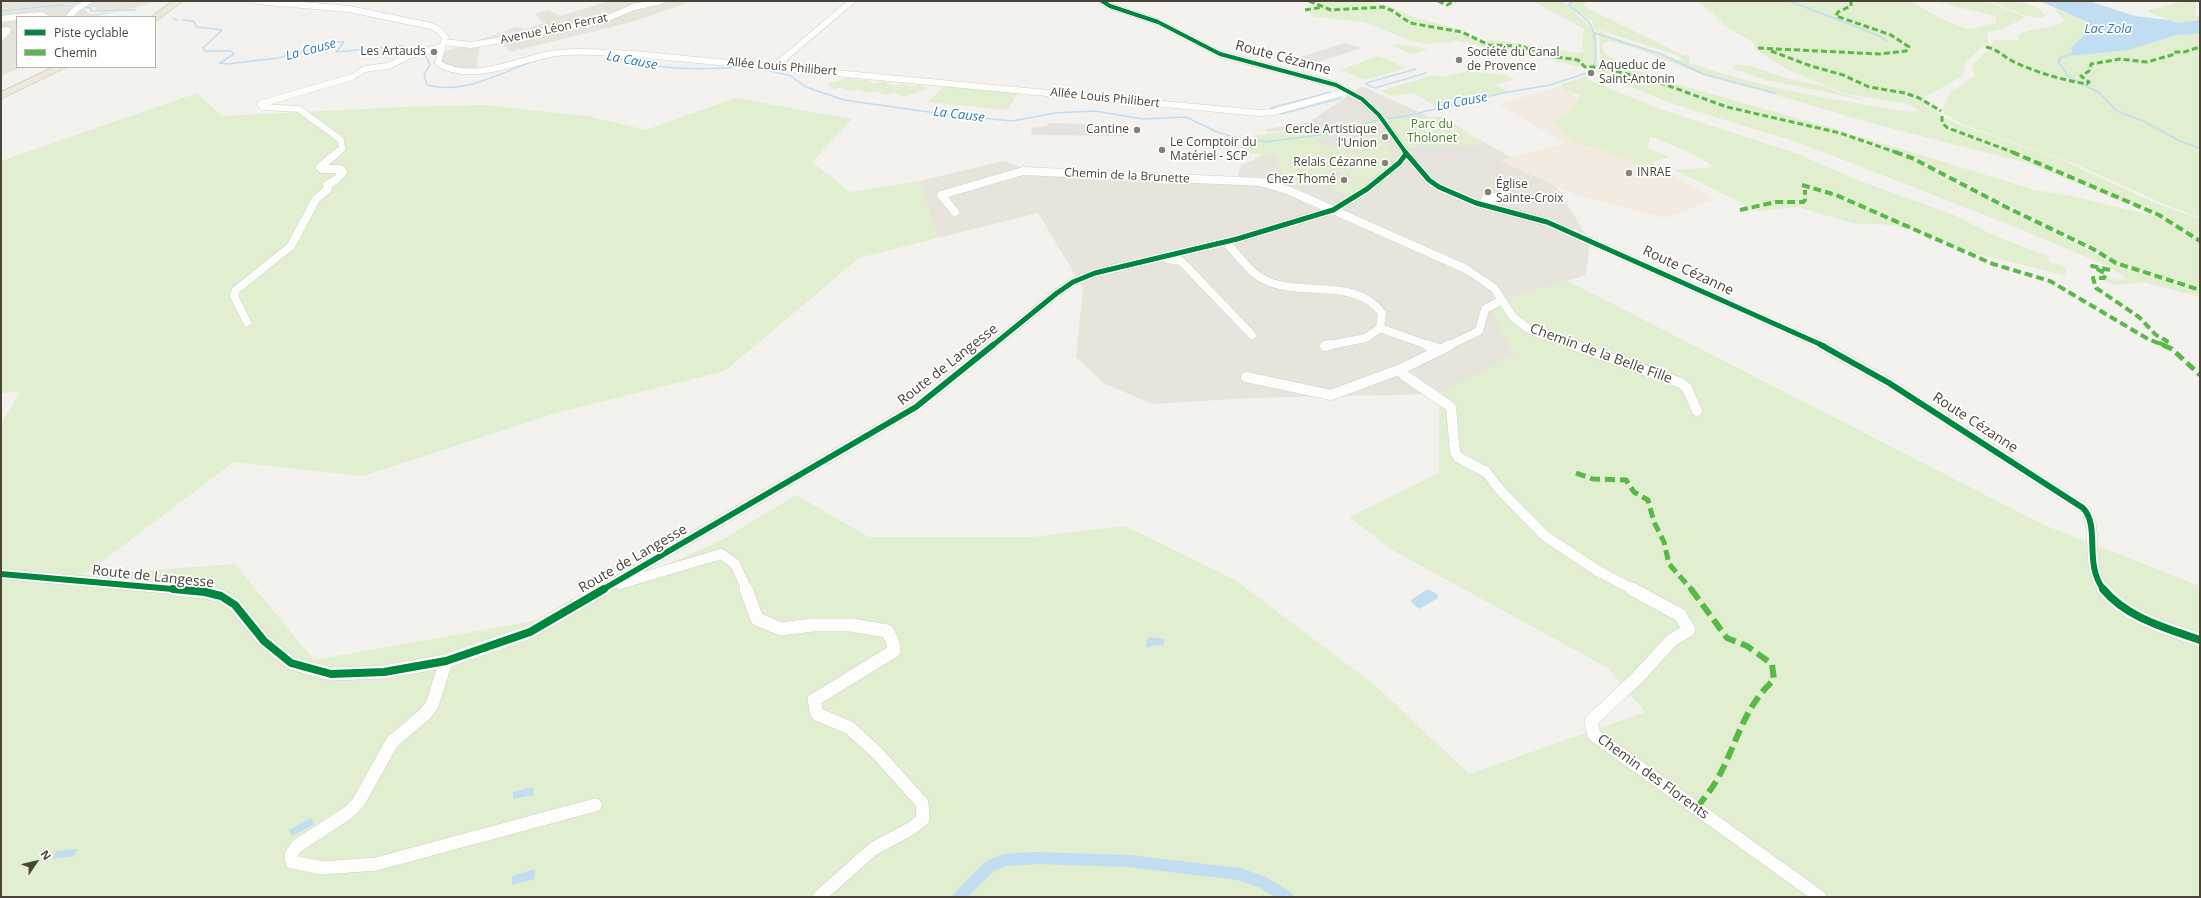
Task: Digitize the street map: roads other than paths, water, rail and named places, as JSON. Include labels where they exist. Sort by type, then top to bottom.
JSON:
[{"type":"highway","points":[[146,16],[168,1]]},
{"type":"highway","points":[[156,18],[179,1]]},
{"type":"highway","points":[[1,89],[46,68]]},
{"type":"highway","points":[[1,96],[60,68]]},
{"type":"street","points":[[69,16],[76,9],[89,1]]},
{"type":"street","points":[[256,1],[348,9],[435,28],[444,35],[444,45],[438,63],[444,68],[450,69]]},
{"type":"street","name":"Avenue Léon Ferrat","points":[[247,322],[234,296],[236,290],[291,246],[316,199],[328,189],[327,185],[337,179],[343,172],[340,169],[322,169],[320,167],[342,149],[341,141],[337,136],[298,108],[262,107],[260,104],[313,87],[352,77],[365,69],[388,66],[411,55],[444,45],[471,45],[602,20],[634,8],[661,1]]},
{"type":"street","points":[[774,66],[852,1]]},
{"type":"street","name":"Route Cézanne","points":[[1102,1],[1110,6],[1158,22],[1216,52],[1328,82],[1348,91],[1364,101],[1384,120],[1406,154],[1434,184],[1469,201],[1536,218],[1552,224],[1830,349],[1883,379],[2090,513],[2092,522],[2090,565],[2101,590],[2114,602],[2131,614],[2200,640]]},
{"type":"street","points":[[30,16],[43,16]]},
{"type":"street","points":[[1,19],[16,17]]},
{"type":"street","points":[[1,31],[16,29]]},
{"type":"street","points":[[1,38],[8,30]]},
{"type":"street","points":[[450,69],[444,61],[446,52],[454,48],[471,45]]},
{"type":"street","name":"Allée Louis Philibert","points":[[450,69],[479,70],[499,67],[550,54],[573,52],[774,66],[1259,112],[1273,112],[1348,91]]},
{"type":"street","name":"Route de Langesse","points":[[1,574],[205,592],[221,596],[235,605],[264,641],[291,662],[331,674],[384,672],[446,661],[530,632],[916,407],[1065,286],[1087,276],[1226,242],[1333,210],[1367,189],[1399,163],[1406,154]]},
{"type":"street","name":"Chemin de la Brunette","points":[[955,212],[941,195],[1023,171],[1260,182],[1290,191],[1333,210]]},
{"type":"street","points":[[1498,209],[1485,199],[1507,194]]},
{"type":"street","name":"Chemin de la Belle Fille","points":[[1333,210],[1466,270],[1489,284],[1513,317],[1530,330],[1681,383],[1687,388],[1697,410]]},
{"type":"street","points":[[1226,242],[1257,276],[1270,283],[1292,288],[1348,292],[1368,298],[1380,310],[1383,322],[1380,328],[1366,338],[1325,346]]},
{"type":"street","points":[[1152,259],[1155,261],[1176,258],[1182,261],[1252,335]]},
{"type":"street","points":[[1246,377],[1330,395],[1401,369],[1479,331],[1482,314],[1486,308],[1501,301]]},
{"type":"street","points":[[1380,328],[1438,350]]},
{"type":"street","name":"Chemin des Florents","points":[[1401,369],[1407,378],[1451,407],[1455,452],[1458,457],[1486,472],[1501,491],[1545,536],[1598,571],[1680,615],[1689,630],[1672,640],[1637,678],[1591,721],[1594,735],[1820,897]]},
{"type":"street","points":[[608,587],[652,576],[721,554],[730,557],[735,562],[746,586],[757,619],[781,629],[812,625],[851,625],[887,631],[893,642],[894,651],[814,700],[817,714],[850,728],[878,754],[922,803],[923,819],[912,828],[873,849],[819,897]]},
{"type":"street","points":[[446,661],[432,705],[425,714],[392,742],[358,803],[349,812],[297,846],[291,854],[292,862],[300,865],[344,868],[376,864],[595,805]]},
{"type":"water","name":"Lac Zola","points":[[2040,1],[2089,1],[2135,16],[2169,20],[2176,23],[2200,20],[2200,34],[2176,35],[2129,50],[2071,56],[2071,48],[2084,35],[2085,23],[2087,22]]},
{"type":"water","points":[[1426,590],[1430,590],[1438,595],[1438,598],[1419,609],[1411,602],[1411,600]]},
{"type":"water","points":[[1149,637],[1165,639],[1163,645],[1154,645],[1147,648],[1146,644]]},
{"type":"water","points":[[533,787],[533,795],[513,799],[513,792]]},
{"type":"water","points":[[311,818],[314,824],[292,836],[289,830]]},
{"type":"water","points":[[78,849],[74,856],[52,859],[56,851]]},
{"type":"water","points":[[535,869],[534,879],[512,885],[512,876]]},
{"type":"waterway","name":"La Cause","points":[[1247,139],[1265,142],[1319,135],[1378,120],[1406,116],[1503,93],[1550,85],[1593,71],[1595,60],[1595,41],[1593,29],[1583,16],[1568,5],[1574,1]]},
{"type":"waterway","points":[[1789,1],[1875,34],[1887,41]]},
{"type":"waterway","name":"La Cause","points":[[1,11],[60,5],[76,7]]},
{"type":"waterway","name":"La Cause","points":[[82,7],[91,8],[91,11],[136,10]]},
{"type":"waterway","name":"La Cause","points":[[173,18],[177,20]]},
{"type":"waterway","name":"La Cause","points":[[183,20],[193,21],[197,27],[222,30],[203,48],[205,51],[231,51],[234,54],[220,63],[227,64],[278,58],[338,42],[344,42],[336,52],[401,46],[419,51]]},
{"type":"waterway","points":[[1595,33],[1661,54],[1703,74],[1775,93]]},
{"type":"waterway","name":"La Cause","points":[[424,52],[430,65],[424,74],[427,85],[440,87],[454,87],[480,82],[531,62]]},
{"type":"waterway","points":[[2072,54],[2059,58],[2060,61],[2058,62],[2069,77],[2098,92],[2117,111],[2143,121],[2182,142],[2200,148]]},
{"type":"waterway","name":"La Cause","points":[[605,55],[622,60],[672,68],[706,69],[740,67]]},
{"type":"waterway","name":"La Cause","points":[[763,69],[791,76],[806,87],[844,100],[950,115],[1012,121],[1055,113],[1095,111],[1143,119],[1186,117],[1217,132],[1238,138]]},
{"type":"waterway","points":[[1366,83],[1416,69]]},
{"type":"waterway","points":[[1366,84],[1375,88],[1426,73]]},
{"type":"waterway","points":[[1271,108],[1331,92]]},
{"type":"waterway","points":[[1281,114],[1341,98]]},
{"type":"waterway","points":[[959,897],[990,866],[1005,860],[1036,858],[1128,861],[1239,874],[1262,882],[1287,897]]},
{"type":"place","name":"Les Artauds","points":[[434,52]]},
{"type":"place","name":"Société du Canal de Provence","points":[[1459,60]]},
{"type":"place","name":"Aqueduc de Saint-Antonin","points":[[1591,73]]},
{"type":"place","name":"Cantine","points":[[1137,130]]},
{"type":"place","name":"Cercle Artistique l'Union","points":[[1385,137]]},
{"type":"place","name":"Le Comptoir du Matériel - SCP","points":[[1162,150]]},
{"type":"place","name":"Relais Cézanne","points":[[1385,163]]},
{"type":"place","name":"INRAE","points":[[1629,173]]},
{"type":"place","name":"Chez Thomé","points":[[1344,180]]},
{"type":"place","name":"Église Sainte-Croix","points":[[1488,192]]},
{"type":"park label","name":"Parc du Tholonet","points":[[1432,132]]}]
